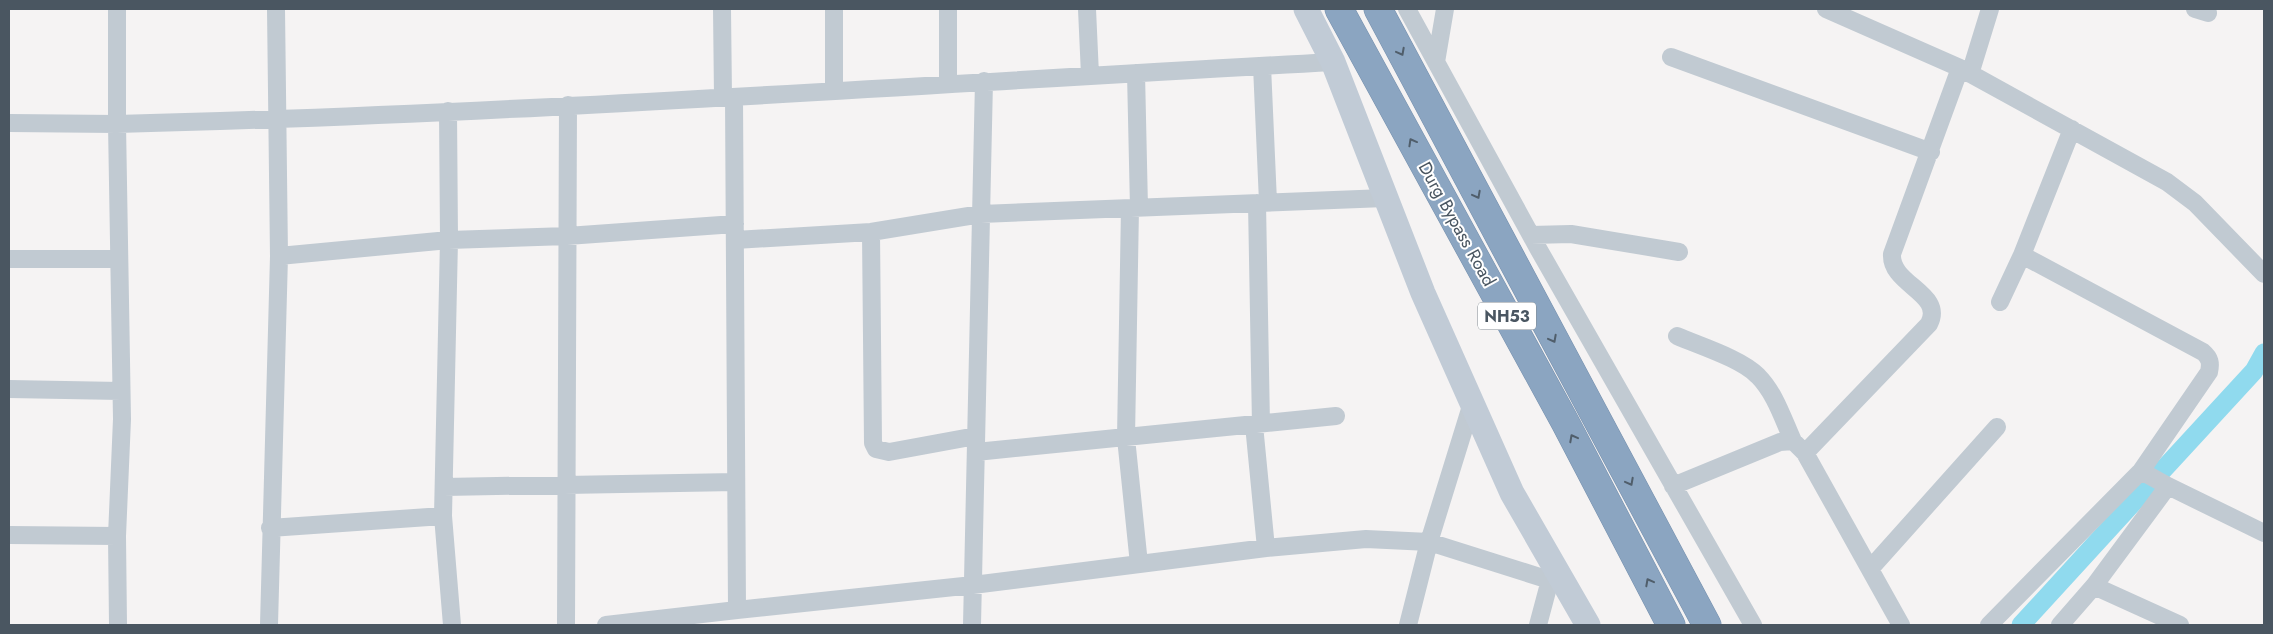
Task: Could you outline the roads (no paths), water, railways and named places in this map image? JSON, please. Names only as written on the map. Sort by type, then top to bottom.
[{"type":"highway","name":"Durg Bypass Road","points":[[1339,9],[1564,422],[1671,625]]},
{"type":"highway","name":"Durg Bypass Road","points":[[1378,9],[1708,625]]},
{"type":"street","points":[[117,9],[121,391],[117,536],[118,625]]},
{"type":"street","points":[[269,625],[270,528],[279,256],[276,9]]},
{"type":"street","points":[[722,9],[735,232],[737,610]]},
{"type":"street","points":[[834,9],[834,90]]},
{"type":"street","points":[[948,9],[948,83]]},
{"type":"street","points":[[1087,9],[1090,75]]},
{"type":"street","points":[[1306,9],[1333,62],[1422,294],[1512,493],[1557,583],[1588,625]]},
{"type":"street","points":[[1407,9],[1531,235],[1753,625]]},
{"type":"street","points":[[1436,62],[1445,9]]},
{"type":"street","points":[[1826,9],[1965,71],[2182,192],[2264,274]]},
{"type":"street","points":[[1799,447],[1929,324],[1933,316],[1931,304],[1903,279],[1891,263],[1892,254],[1931,152],[1990,9]]},
{"type":"street","points":[[1671,57],[1931,152]]},
{"type":"street","points":[[9,123],[117,124],[276,120],[728,97],[1333,62]]},
{"type":"street","points":[[1262,66],[1263,202],[1258,425],[1266,548]]},
{"type":"street","points":[[1136,73],[1134,208],[1126,438],[1139,564]]},
{"type":"street","points":[[972,625],[984,81]]},
{"type":"street","points":[[566,625],[565,484],[568,105]]},
{"type":"street","points":[[448,111],[449,240],[442,516],[452,625]]},
{"type":"street","points":[[2000,302],[2022,255],[2072,129]]},
{"type":"street","points":[[279,256],[449,240],[735,232],[871,232],[981,214],[1386,198]]},
{"type":"street","points":[[871,232],[873,443],[876,449],[889,452],[976,444],[1126,438],[1336,416]]},
{"type":"street","points":[[1531,235],[1570,234],[1678,252]]},
{"type":"street","points":[[1989,625],[2141,471],[2209,372],[2210,366],[2208,356],[2203,352],[2022,255]]},
{"type":"street","points":[[9,259],[119,259]]},
{"type":"street","points":[[1678,336],[1747,367],[1759,376],[1774,398],[1799,447],[1901,625]]},
{"type":"street","points":[[9,389],[121,391]]},
{"type":"street","points":[[1408,625],[1429,542],[1472,402]]},
{"type":"street","points":[[1870,569],[1997,427]]},
{"type":"street","points":[[1673,486],[1780,442],[1799,447]]},
{"type":"street","points":[[2141,471],[2264,533]]},
{"type":"street","points":[[444,487],[736,482]]},
{"type":"street","points":[[2060,625],[2094,586],[2168,486]]},
{"type":"street","points":[[270,528],[442,516]]},
{"type":"street","points":[[9,535],[117,536]]},
{"type":"street","points":[[606,625],[973,585],[1266,548],[1366,539],[1429,542],[1557,583]]},
{"type":"street","points":[[1538,625],[1557,583]]},
{"type":"street","points":[[2094,586],[2180,625]]},
{"type":"waterway","points":[[2161,472],[2254,371],[2264,353]]},
{"type":"waterway","points":[[2021,625],[2151,483]]}]
